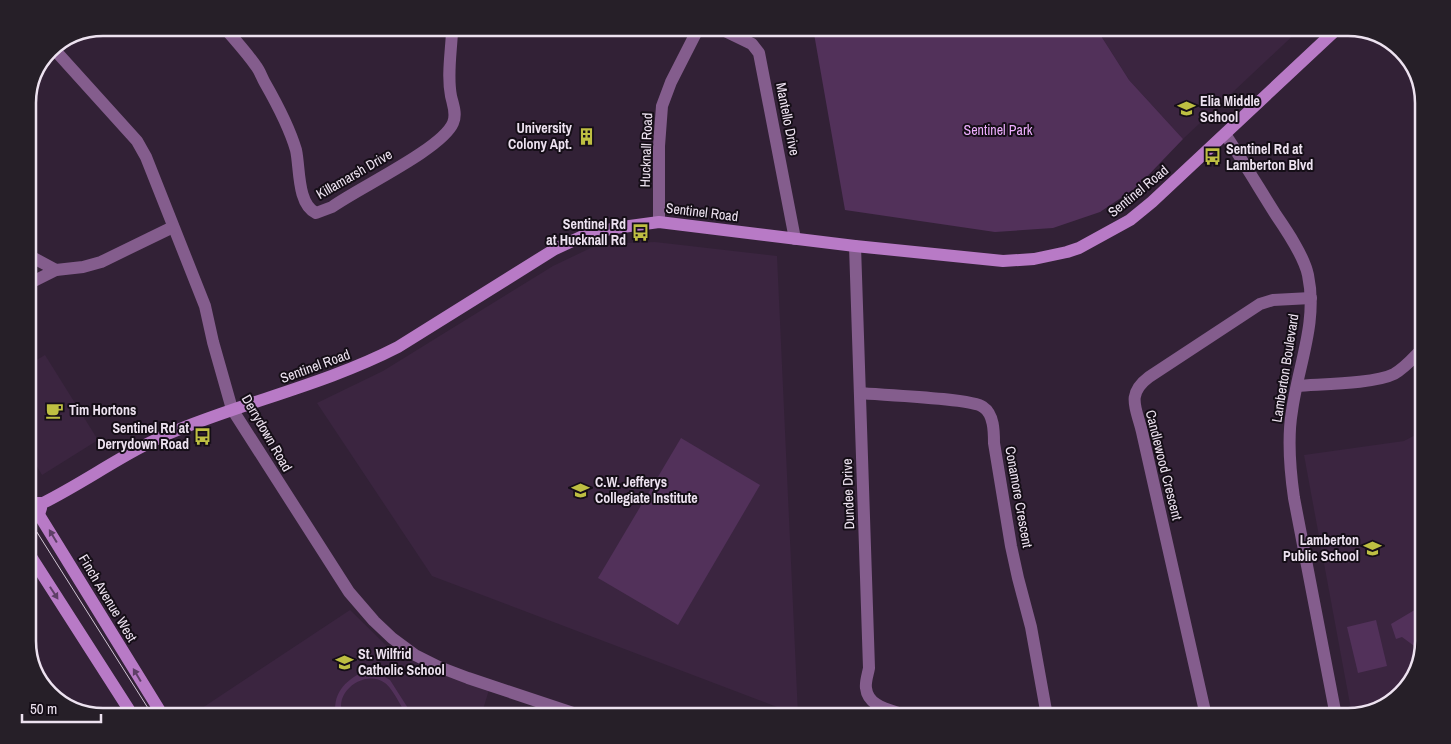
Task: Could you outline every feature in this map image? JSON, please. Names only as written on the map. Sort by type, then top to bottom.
[{"type":"street","name":"Killamarsh Drive","points":[[231,36],[257,67],[278,106],[288,128],[300,165],[300,183],[304,200],[307,206],[316,213],[332,207],[429,148],[444,135],[453,123],[454,109],[449,81],[446,36]]},
{"type":"street","name":"Hucknall Road","points":[[659,222],[662,106],[671,82],[695,36]]},
{"type":"street","name":"Mantello Drive","points":[[734,36],[752,44],[760,53],[795,239]]},
{"type":"street","name":"Sentinel Road","points":[[36,503],[158,438],[232,409],[348,370],[378,357],[555,250],[584,236],[615,228],[659,222],[855,246],[1003,260],[1034,259],[1067,252],[1095,240],[1130,220],[1152,202],[1330,36]]},
{"type":"street","name":"Derrydown Road","points":[[58,54],[138,141],[153,172],[205,306],[232,409],[349,592],[363,610],[392,638],[415,655],[439,667],[559,708]]},
{"type":"street","name":"Lamberton Boulevard","points":[[1225,134],[1293,241],[1308,274],[1311,298],[1309,329],[1292,411],[1291,474],[1334,708]]},
{"type":"street","points":[[36,280],[56,270],[83,267],[101,262],[173,227]]},
{"type":"street","name":"Dundee Drive","points":[[855,246],[869,668],[866,688],[875,705],[886,708]]},
{"type":"street","points":[[36,259],[56,270]]},
{"type":"street","name":"Candlewood Crescent","points":[[1204,708],[1135,408],[1136,391],[1141,383],[1149,377],[1260,304],[1273,300],[1311,298]]},
{"type":"street","points":[[1297,386],[1375,379],[1392,375],[1415,356]]},
{"type":"street","name":"Conamore Crescent","points":[[860,393],[966,401],[983,406],[988,413],[994,431],[994,443],[1012,546],[1031,627],[1046,708]]},
{"type":"street","name":"Finch Avenue West","points":[[36,507],[158,708]]},
{"type":"street","points":[[36,564],[128,708]]},
{"type":"shaded area","name":"Elia Middle School","points":[[1101,36],[1292,36],[1183,139],[1129,80]]},
{"type":"shaded area","name":"C.W. Jefferys Collegiate Institute","points":[[655,242],[777,256],[798,708],[780,708],[432,576],[317,403],[383,371],[553,266],[599,244]]},
{"type":"shaded area","points":[[45,355],[98,440],[42,475],[36,465],[36,360]]},
{"type":"shaded area","name":"Lamberton Public School","points":[[1415,435],[1414,649],[1408,670],[1395,688],[1373,703],[1351,708],[1304,455],[1404,441]]},
{"type":"shaded area","name":"St. Wilfrid Catholic School","points":[[350,610],[391,650],[439,674],[489,690],[483,708],[202,708]]},
{"type":"green space","name":"Sentinel Park","points":[[814,36],[1101,36],[1129,80],[1183,139],[1137,187],[1100,212],[1053,228],[995,232],[845,210]]},
{"type":"green space","points":[[681,438],[760,485],[678,625],[598,578]]},
{"type":"green space","points":[[1415,610],[1414,646],[1402,637],[1396,639],[1391,624]]},
{"type":"green space","points":[[1376,620],[1387,666],[1358,673],[1347,627]]},
{"type":"green space","points":[[363,672],[378,673],[390,680],[408,708],[402,708],[385,683],[377,679],[368,679],[352,685],[342,699],[341,708],[335,708],[341,690],[345,684]]},
{"type":"tram line","points":[[36,531],[148,708]]},
{"type":"place","name":"Elia Middle School","points":[[1186,109]]},
{"type":"place","name":"University Colony Apt.","points":[[586,136]]},
{"type":"place","name":"Sentinel Rd at Lamberton Blvd","points":[[1212,157]]},
{"type":"place","name":"Sentinel Rd at Hucknall Rd","points":[[640,232]]},
{"type":"place","name":"Tim Hortons","points":[[55,410]]},
{"type":"place","name":"Sentinel Rd at Derrydown Road","points":[[203,436]]},
{"type":"place","name":"C.W. Jefferys Collegiate Institute","points":[[581,490]]},
{"type":"place","name":"Lamberton Public School","points":[[1373,548]]},
{"type":"place","name":"St. Wilfrid Catholic School","points":[[344,662]]}]
